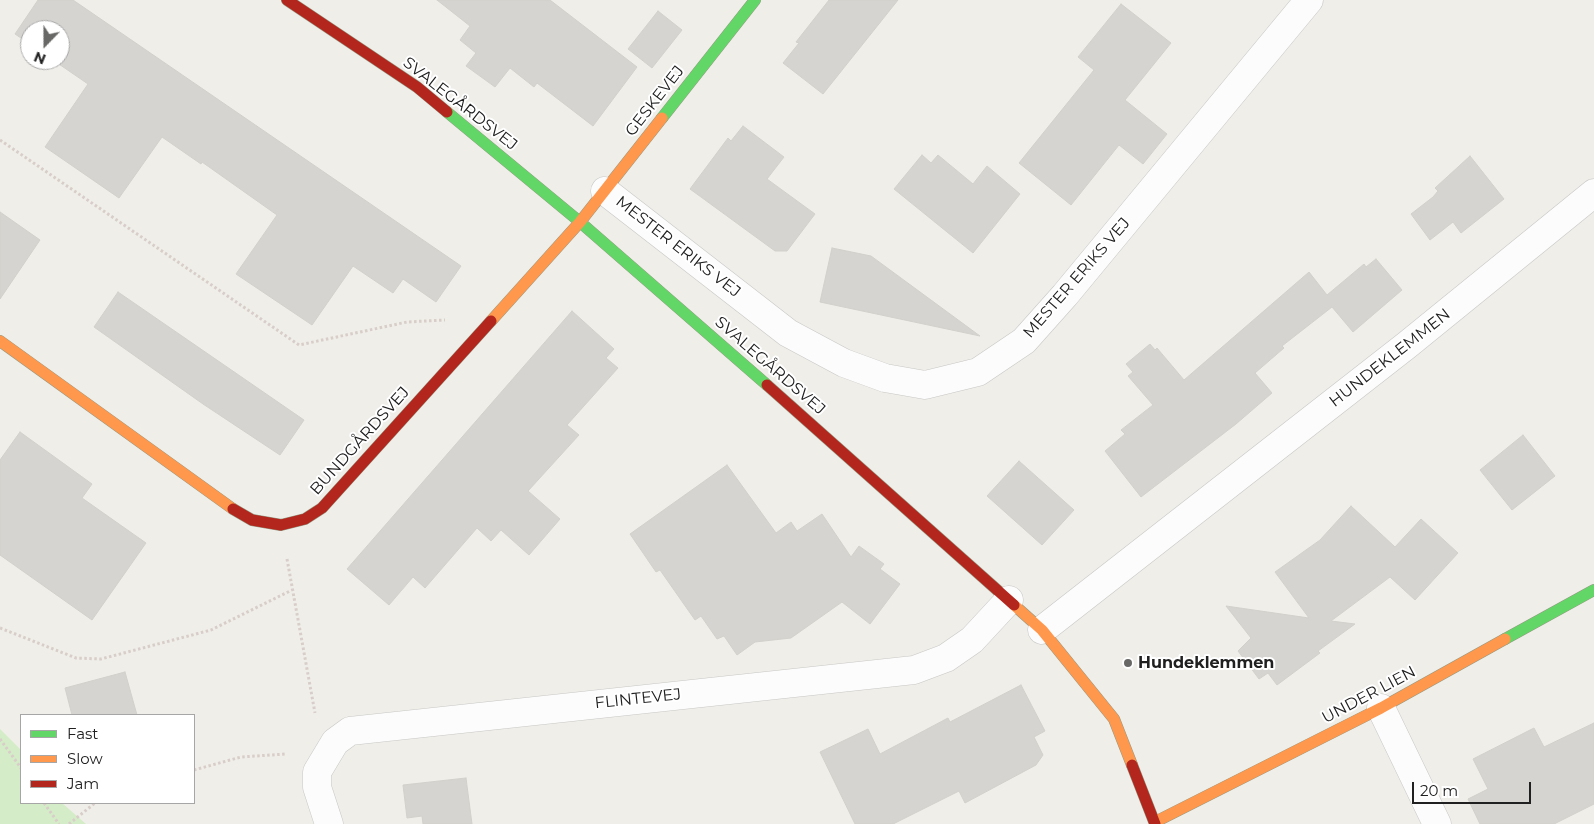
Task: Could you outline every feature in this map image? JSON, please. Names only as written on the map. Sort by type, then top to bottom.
[{"type":"street","name":"SVALEGÅRDSVEJ","points":[[287,0],[417,87],[580,222],[913,513],[1042,630],[1114,719],[1155,823]]},
{"type":"street","name":"GESKEVEJ","points":[[580,222],[755,0]]},
{"type":"street","name":"MESTER ERIKS VEJ","points":[[605,191],[788,332],[844,363],[885,378],[925,385],[978,372],[1024,341],[1065,296],[1309,0]]},
{"type":"street","name":"HUNDEKLEMMEN","points":[[1042,630],[1407,345],[1594,193]]},
{"type":"street","name":"BUNDGÅRDSVEJ","points":[[0,341],[223,503],[252,520],[281,526],[305,519],[322,508],[580,222]]},
{"type":"street","name":"UNDER LIEN","points":[[1155,823],[1381,708],[1594,590]]},
{"type":"street","name":"FLINTEVEJ","points":[[329,824],[317,787],[317,772],[335,742],[350,731],[914,670],[946,658],[972,640],[1009,600]]},
{"type":"street","points":[[1381,708],[1437,824]]},
{"type":"path","points":[[0,140],[299,345],[415,322],[449,320],[475,339]]},
{"type":"path","points":[[281,526],[316,717]]},
{"type":"path","points":[[0,628],[76,658],[101,659],[211,630],[292,590]]},
{"type":"path","points":[[0,739],[20,767]]},
{"type":"path","points":[[195,770],[241,757],[288,754],[325,756]]},
{"type":"path","points":[[45,804],[59,824]]},
{"type":"path","points":[[68,824],[94,804]]},
{"type":"green space","points":[[0,729],[20,749],[20,804],[63,804],[86,824],[0,824]]},
{"type":"building","points":[[38,0],[73,0],[461,266],[436,302],[403,279],[393,293],[353,266],[312,325],[236,274],[277,215],[202,162],[201,164],[162,137],[119,198],[45,147],[88,84],[68,70],[70,70],[70,20],[24,20]]},
{"type":"building","points":[[437,0],[550,0],[637,67],[593,126],[537,83],[534,87],[510,68],[495,87],[466,66],[476,53],[460,40],[470,26]]},
{"type":"building","points":[[829,0],[898,0],[823,94],[783,63],[799,43],[796,42]]},
{"type":"building","points":[[1121,4],[1171,43],[1125,100],[1167,134],[1143,164],[1119,145],[1071,205],[1019,163],[1094,70],[1078,57]]},
{"type":"building","points":[[658,11],[682,30],[652,68],[628,49]]},
{"type":"building","points":[[20,27],[20,37],[15,34]]},
{"type":"building","points":[[743,126],[784,157],[767,179],[815,214],[787,251],[775,251],[690,189],[728,138],[731,141]]},
{"type":"building","points":[[922,155],[931,163],[938,155],[973,184],[987,166],[1020,194],[973,253],[894,189]]},
{"type":"building","points":[[1470,156],[1504,199],[1461,233],[1453,222],[1430,240],[1411,214],[1433,197],[1438,191],[1435,188]]},
{"type":"building","points":[[0,212],[40,240],[0,299]]},
{"type":"building","points":[[832,248],[871,256],[980,336],[820,302]]},
{"type":"building","points":[[1376,259],[1402,290],[1353,332],[1332,307],[1282,346],[1284,348],[1255,373],[1272,393],[1236,424],[1141,497],[1105,451],[1125,434],[1121,430],[1153,405],[1128,376],[1133,372],[1126,364],[1150,344],[1155,350],[1157,348],[1184,380],[1309,272],[1327,295],[1364,264],[1366,267]]},
{"type":"building","points":[[118,292],[304,420],[280,455],[203,404],[94,327]]},
{"type":"building","points":[[572,311],[614,349],[606,358],[618,368],[567,425],[579,435],[528,491],[560,519],[529,555],[501,530],[491,541],[477,528],[425,588],[413,577],[389,605],[347,569]]},
{"type":"building","points":[[20,432],[92,484],[82,498],[146,543],[92,620],[0,555],[0,460]]},
{"type":"building","points":[[1523,435],[1555,476],[1512,510],[1480,470]]},
{"type":"building","points":[[1019,461],[1074,510],[1042,545],[987,496]]},
{"type":"building","points":[[727,465],[776,533],[791,522],[797,531],[822,514],[851,557],[859,546],[884,564],[880,569],[900,584],[870,624],[842,602],[791,638],[755,642],[737,655],[724,636],[717,639],[701,616],[695,620],[660,570],[656,572],[630,534]]},
{"type":"building","points":[[1351,506],[1395,547],[1421,519],[1458,553],[1415,600],[1390,577],[1331,621],[1355,624],[1318,651],[1320,653],[1277,685],[1268,673],[1259,679],[1238,651],[1251,638],[1226,606],[1309,618],[1275,572],[1320,540]]},
{"type":"building","points":[[125,672],[137,714],[72,714],[65,688]]},
{"type":"building","points":[[1021,685],[1045,731],[1034,737],[1043,755],[1036,765],[965,803],[959,791],[893,824],[855,824],[820,752],[868,729],[880,754],[948,718],[950,722]]},
{"type":"building","points":[[1594,723],[1594,804],[1554,824],[1480,824],[1468,799],[1488,789],[1473,759],[1534,728],[1544,747]]},
{"type":"building","points":[[466,778],[472,824],[423,824],[422,816],[407,818],[403,785]]},
{"type":"traffic: fast","points":[[662,118],[755,0]]},
{"type":"traffic: fast","points":[[447,112],[580,222],[767,385]]},
{"type":"traffic: fast","points":[[1505,639],[1594,590]]},
{"type":"traffic: slow","points":[[491,321],[580,222],[662,118]]},
{"type":"traffic: slow","points":[[0,341],[233,509]]},
{"type":"traffic: slow","points":[[1014,605],[1042,630],[1114,719],[1132,765]]},
{"type":"traffic: slow","points":[[1155,822],[1381,708],[1505,639]]},
{"type":"traffic: jam","points":[[287,0],[417,87],[447,112]]},
{"type":"traffic: jam","points":[[233,509],[252,520],[281,525],[305,519],[322,508],[491,321]]},
{"type":"traffic: jam","points":[[767,385],[1014,605]]},
{"type":"traffic: jam","points":[[1132,765],[1155,824]]},
{"type":"place","name":"Hundeklemmen","points":[[1128,663]]}]
